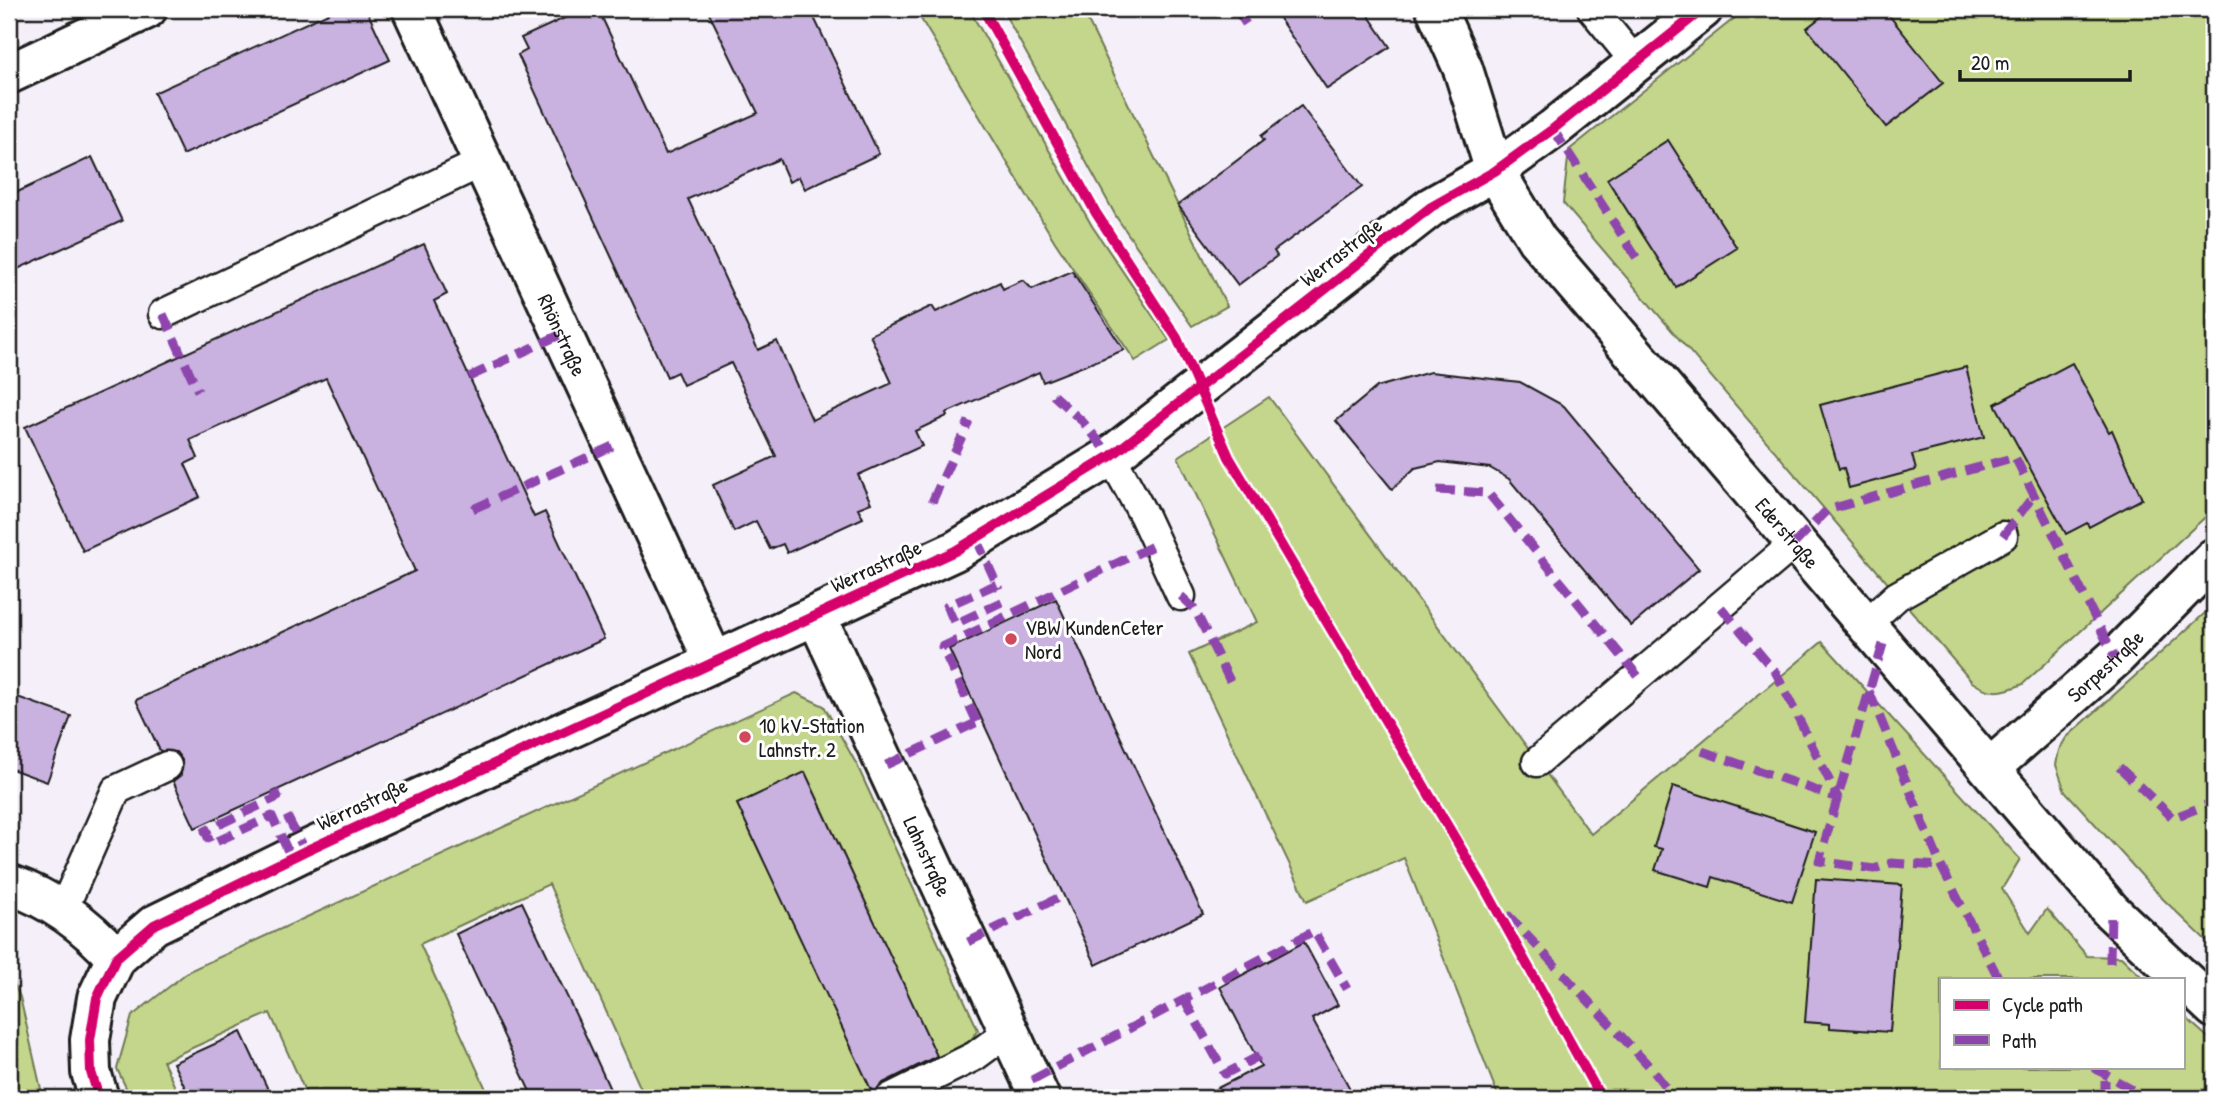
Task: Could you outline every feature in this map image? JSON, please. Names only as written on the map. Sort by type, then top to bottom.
[{"type":"street","points":[[9,74],[147,9]]},
{"type":"street","name":"Rhönstraße","points":[[412,9],[485,161],[714,662]]},
{"type":"street","name":"Ederstraße","points":[[1436,9],[1464,69],[1494,171],[1537,240],[2111,911],[2182,978]]},
{"type":"street","name":"Werrastraße","points":[[99,1098],[91,1072],[90,1040],[97,998],[116,958],[154,925],[209,896],[955,551],[1111,456],[1431,207],[1494,171],[1703,9]]},
{"type":"street","name":"Sorpestraße","points":[[1990,768],[2115,658],[2214,558]]},
{"type":"street","name":"Lahnstraße","points":[[816,615],[1040,1098]]},
{"type":"street","points":[[9,884],[30,892],[91,929],[116,958]]},
{"type":"street","name":"Ederstraße","points":[[2184,980],[2214,1008]]},
{"type":"lane","points":[[1592,9],[1636,63]]},
{"type":"lane","points":[[163,314],[485,161]]},
{"type":"lane","points":[[1111,456],[1144,516],[1181,596]]},
{"type":"lane","points":[[1866,624],[1897,596],[2003,536]]},
{"type":"lane","points":[[1537,762],[1794,543]]},
{"type":"lane","points":[[62,912],[116,790],[167,766]]},
{"type":"lane","points":[[890,1098],[975,1056],[1009,1031]]},
{"type":"green space","points":[[915,9],[969,9],[1092,226],[1169,340],[1135,361],[1055,242]]},
{"type":"green space","points":[[1002,9],[1082,9],[1227,306],[1192,326],[1117,218]]},
{"type":"green space","points":[[1746,9],[2214,9],[2214,509],[2023,684],[2016,687],[1991,691],[1972,682],[1563,203],[1569,150]]},
{"type":"green space","points":[[1269,397],[1591,834],[1822,642],[2020,859],[2002,889],[2030,933],[2047,909],[2087,956],[2121,957],[2143,978],[1940,978],[1940,1068],[2184,1068],[2184,1016],[2214,1043],[2214,1098],[1499,1098],[1404,858],[1307,901],[1189,654],[1257,622],[1178,457]]},
{"type":"green space","points":[[2214,605],[2214,948],[2163,899],[2065,791],[2056,765],[2059,750],[2066,738]]},
{"type":"green space","points":[[796,693],[824,706],[857,765],[978,1030],[967,1045],[851,1098],[645,1098],[549,884],[420,944],[490,1098],[308,1098],[270,1013],[163,1061],[180,1098],[131,1098],[117,1069],[132,1016],[189,971]]},
{"type":"green space","points":[[9,974],[20,997],[43,1098],[9,1098]]},
{"type":"building","points":[[337,9],[366,9],[390,60],[183,155],[154,93]]},
{"type":"building","points":[[584,9],[598,9],[666,154],[758,113],[707,9],[810,9],[879,154],[805,189],[799,177],[789,182],[779,159],[688,199],[758,350],[777,341],[812,420],[892,383],[870,335],[932,306],[936,312],[1000,282],[1003,289],[1023,280],[1032,289],[1072,271],[1124,350],[1043,382],[1039,372],[946,413],[947,416],[915,431],[922,446],[858,475],[871,503],[858,508],[863,518],[787,553],[783,544],[770,549],[756,521],[734,532],[713,485],[776,456],[731,363],[683,385],[677,372],[667,377],[518,55],[527,50],[521,38]]},
{"type":"building","points":[[1273,9],[1364,9],[1390,47],[1327,89]]},
{"type":"building","points":[[1831,9],[1884,9],[1943,83],[1886,127],[1807,28]]},
{"type":"building","points":[[1301,106],[1362,187],[1274,251],[1277,256],[1238,285],[1178,205],[1264,140],[1261,136]]},
{"type":"building","points":[[1668,140],[1737,248],[1676,287],[1607,179]]},
{"type":"building","points":[[92,157],[122,221],[9,273],[9,196]]},
{"type":"building","points":[[424,244],[447,294],[434,301],[534,517],[545,512],[604,639],[195,828],[173,781],[181,775],[182,760],[176,752],[160,751],[136,700],[415,571],[326,378],[190,440],[198,458],[185,464],[200,497],[83,551],[25,427]]},
{"type":"building","points":[[2072,363],[2109,432],[2112,430],[2142,499],[2089,527],[2087,523],[2066,534],[1995,404]]},
{"type":"building","points":[[1966,367],[1984,437],[1912,455],[1916,470],[1849,488],[1844,468],[1839,469],[1820,405]]},
{"type":"building","points":[[1430,372],[1520,382],[1564,406],[1699,569],[1631,626],[1509,479],[1490,468],[1440,462],[1415,468],[1392,489],[1336,421],[1377,387]]},
{"type":"building","points":[[1056,599],[1203,914],[1096,965],[949,649]]},
{"type":"building","points":[[9,694],[71,716],[47,782],[9,768]]},
{"type":"building","points":[[805,772],[937,1056],[883,1083],[874,1096],[737,804]]},
{"type":"building","points":[[1673,786],[1815,832],[1792,902],[1713,877],[1710,887],[1655,870],[1662,849],[1654,847]]},
{"type":"building","points":[[1816,879],[1902,885],[1890,1032],[1830,1028],[1830,1024],[1805,1022]]},
{"type":"building","points":[[522,902],[614,1098],[533,1098],[456,934]]},
{"type":"building","points":[[1304,942],[1338,1005],[1312,1019],[1355,1098],[1198,1098],[1261,1066],[1220,987]]},
{"type":"building","points":[[241,1032],[272,1098],[190,1098],[173,1063]]},
{"type":"marked path","points":[[1236,9],[1250,30]]},
{"type":"marked path","points":[[1553,129],[1640,263]]},
{"type":"marked path","points":[[163,314],[198,391]]},
{"type":"marked path","points":[[469,377],[564,333]]},
{"type":"marked path","points":[[1053,395],[1083,422],[1111,456]]},
{"type":"marked path","points":[[932,502],[969,421]]},
{"type":"marked path","points":[[473,509],[615,445]]},
{"type":"marked path","points":[[1795,543],[1827,510],[2015,457],[2115,658]]},
{"type":"marked path","points":[[1437,490],[1488,493],[1638,676]]},
{"type":"marked path","points":[[2003,536],[2034,495]]},
{"type":"marked path","points":[[976,538],[999,589]]},
{"type":"marked path","points":[[977,722],[942,647],[1157,544]]},
{"type":"marked path","points":[[997,584],[947,606],[955,624],[1004,601]]},
{"type":"marked path","points":[[1181,596],[1194,608],[1232,685]]},
{"type":"marked path","points":[[1702,751],[1838,798],[1776,673],[1720,606]]},
{"type":"marked path","points":[[1883,644],[1819,861],[1874,869],[1891,863],[1941,866]]},
{"type":"marked path","points":[[1869,691],[1941,866],[1998,978]]},
{"type":"marked path","points":[[886,765],[982,720]]},
{"type":"marked path","points":[[2119,767],[2173,818],[2214,802]]},
{"type":"marked path","points":[[275,791],[278,797],[205,831],[211,844],[272,816],[291,858]]},
{"type":"marked path","points":[[287,816],[305,851]]},
{"type":"marked path","points":[[968,942],[1064,895]]},
{"type":"marked path","points":[[2110,963],[2111,911]]},
{"type":"marked path","points":[[1507,914],[1651,1068],[1674,1098]]},
{"type":"marked path","points":[[1032,1080],[1314,931],[1347,989]]},
{"type":"marked path","points":[[1184,999],[1225,1074],[1259,1056]]},
{"type":"marked path","points":[[2095,1068],[2146,1098]]},
{"type":"marked path","points":[[2105,1070],[2105,1098]]},
{"type":"cycle path","points":[[983,9],[1096,213],[1177,338],[1229,457],[1488,894],[1601,1098]]},
{"type":"cycle path","points":[[99,1098],[91,1072],[90,1040],[97,998],[116,958],[154,925],[305,851],[955,551],[1111,456],[1431,207],[1495,171],[1553,129],[1703,9]]},
{"type":"place","name":"VBW KundenCeter Nord","points":[[1011,639]]},
{"type":"place","name":"10 kV-Station Lahnstr. 2","points":[[745,737]]}]
